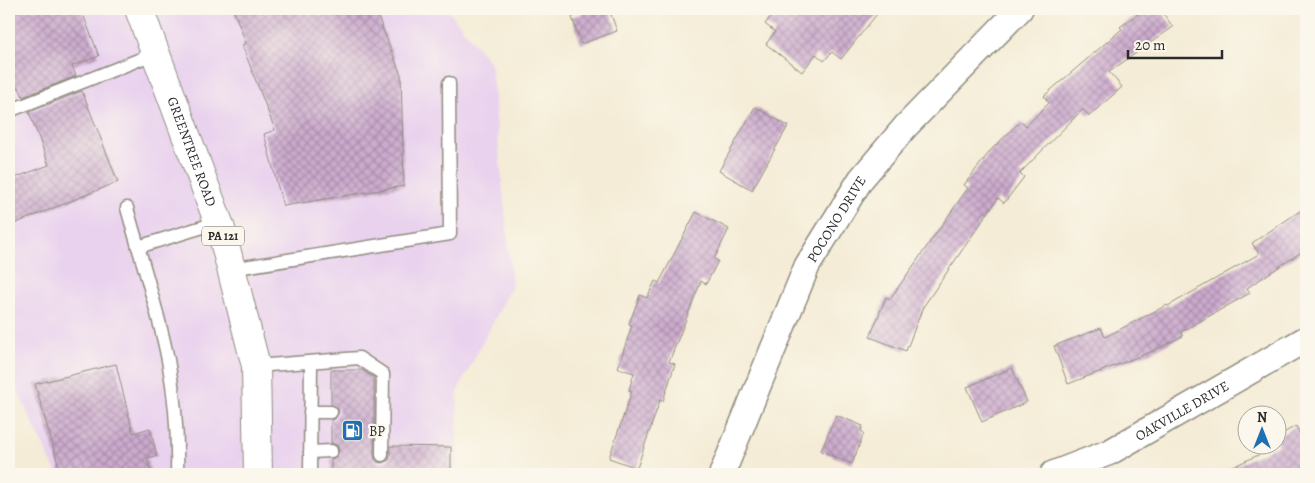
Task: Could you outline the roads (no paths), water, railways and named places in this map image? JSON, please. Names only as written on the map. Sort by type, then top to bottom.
[{"type":"main road","name":"GREENTREE ROAD","points":[[139,9],[219,222],[232,269],[256,366],[258,474]]},
{"type":"street","name":"POCONO DRIVE","points":[[722,474],[807,266],[861,179],[906,126],[1020,9]]},
{"type":"street","name":"OAKVILLE DRIVE","points":[[1053,474],[1110,452],[1306,339]]},
{"type":"lane","points":[[9,111],[156,53]]},
{"type":"lane","points":[[232,269],[450,234],[449,83]]},
{"type":"lane","points":[[127,208],[154,302],[168,361],[176,418],[177,474]]},
{"type":"lane","points":[[138,247],[219,222]]},
{"type":"lane","points":[[256,366],[359,358],[383,374],[378,411],[379,452]]},
{"type":"lane","points":[[310,474],[311,362]]},
{"type":"lane","points":[[310,412],[331,412]]},
{"type":"lane","points":[[310,452],[331,451]]},
{"type":"place","name":"BP","points":[[353,431]]}]
